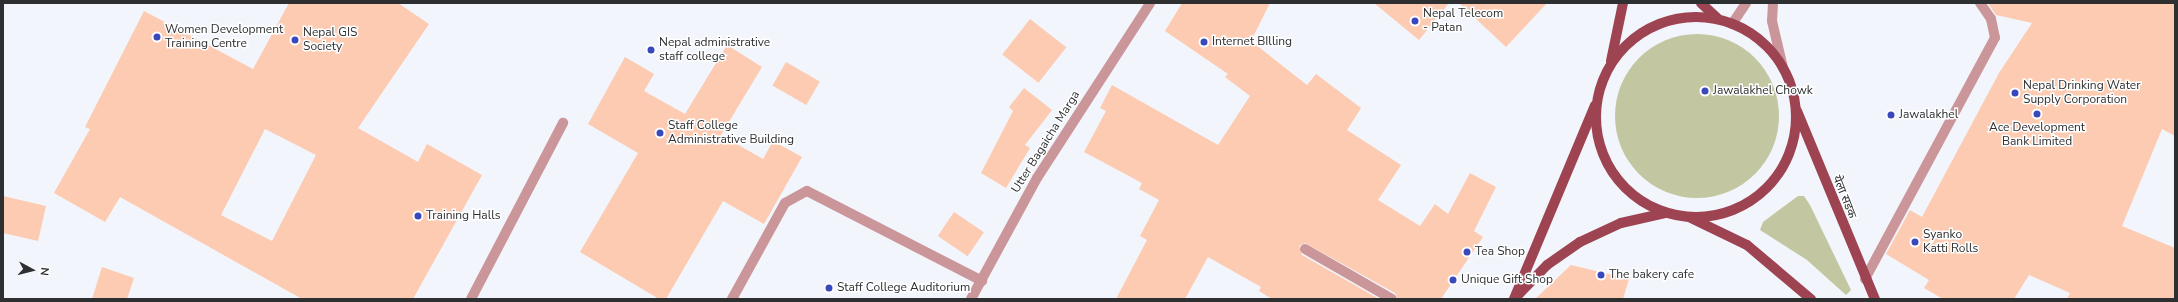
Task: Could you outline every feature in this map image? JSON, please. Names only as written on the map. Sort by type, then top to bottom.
[{"type":"main road","points":[[1515,299],[1610,65],[1623,3]]},
{"type":"main road","points":[[1701,3],[1717,18]]},
{"type":"main road","points":[[1610,65],[1629,41],[1656,25],[1686,17],[1717,18]]},
{"type":"main road","name":"येला सडक","points":[[1717,18],[1732,24],[1770,49],[1783,68],[1795,103],[1865,279],[1875,299]]},
{"type":"main road","points":[[1596,101],[1597,137],[1610,170],[1634,197],[1666,213],[1690,218],[1747,245],[1811,299]]},
{"type":"main road","points":[[1690,218],[1726,212],[1746,204],[1769,185],[1788,154],[1795,133],[1795,103]]},
{"type":"main road","points":[[1515,299],[1547,265],[1580,242],[1621,223],[1666,213]]},
{"type":"street","name":"Utter Bagaicha Marga","points":[[971,299],[1037,178],[1150,3]]},
{"type":"street","points":[[1732,24],[1746,3]]},
{"type":"street","points":[[1773,3],[1772,21],[1783,68]]},
{"type":"street","points":[[1865,279],[1995,38],[1991,19],[1980,3]]},
{"type":"street","points":[[471,299],[562,123]]},
{"type":"street","points":[[732,299],[785,203],[807,191],[982,281]]},
{"type":"street","points":[[1305,249],[1392,299]]},
{"type":"green space","points":[[1689,34],[1705,34],[1728,40],[1743,48],[1755,58],[1765,70],[1776,92],[1779,116],[1776,140],[1765,162],[1755,174],[1743,184],[1721,195],[1705,198],[1689,198],[1673,195],[1651,184],[1639,174],[1629,162],[1618,140],[1615,124],[1615,108],[1618,92],[1629,70],[1639,58],[1651,48],[1673,37]]},
{"type":"green space","points":[[1798,196],[1804,196],[1810,205],[1851,290],[1846,295],[1807,260],[1760,230],[1763,222]]},
{"type":"building","points":[[289,3],[398,3],[429,24],[358,128],[418,162],[427,144],[482,175],[413,299],[302,299],[120,197],[105,222],[54,193],[90,129],[85,127],[144,11],[253,69]],"holes":[[[265,129],[316,155],[272,241],[221,215]]]},
{"type":"building","points":[[1182,3],[1270,3],[1251,41],[1307,85],[1316,74],[1361,108],[1347,130],[1401,165],[1378,200],[1420,226],[1435,204],[1448,214],[1470,173],[1496,187],[1474,231],[1483,237],[1441,299],[1398,299],[1395,293],[1305,243],[1299,246],[1302,255],[1379,299],[1272,299],[1259,291],[1261,287],[1208,257],[1185,299],[1116,299],[1147,240],[1140,236],[1159,200],[1139,189],[1142,183],[1084,152],[1106,111],[1100,108],[1112,85],[1218,145],[1250,96],[1225,77],[1228,74],[1165,31]]},
{"type":"building","name":"Nepal Telecom - Patan","points":[[1374,3],[1449,3],[1419,40]]},
{"type":"building","points":[[1459,3],[1547,3],[1506,47]]},
{"type":"building","points":[[1988,3],[2175,3],[2175,136],[2162,129],[2122,226],[2175,248],[2175,299],[2067,299],[2070,293],[2029,275],[2014,299],[1943,299],[1924,288],[1929,280],[1886,254],[1910,210],[1922,217],[1999,73],[2032,23],[1996,15]]},
{"type":"building","points":[[1030,19],[1066,47],[1039,83],[1002,54]]},
{"type":"building","points":[[727,45],[762,67],[721,135],[763,159],[773,141],[802,157],[764,224],[723,201],[666,299],[659,299],[580,252],[638,153],[588,124],[625,57],[654,74],[644,91],[685,114]]},
{"type":"building","points":[[786,62],[820,82],[806,105],[772,85]]},
{"type":"building","points":[[1024,88],[1052,110],[1025,145],[1030,148],[1006,188],[981,173],[1013,111],[1009,107]]},
{"type":"building","points":[[3,196],[46,206],[38,241],[3,233]]},
{"type":"building","points":[[954,212],[984,232],[968,256],[938,236]]},
{"type":"building","points":[[1571,265],[1629,279],[1623,299],[1535,299]]},
{"type":"building","points":[[102,267],[134,278],[127,299],[92,299]]},
{"type":"place","name":"Nepal Telecom - Patan","points":[[1415,21]]},
{"type":"place","name":"Women Development Training Centre","points":[[157,37]]},
{"type":"place","name":"Nepal GIS Society","points":[[295,40]]},
{"type":"place","name":"Internet BIlling","points":[[1204,42]]},
{"type":"place","name":"Nepal administrative staff college","points":[[651,50]]},
{"type":"place","name":"Jawalakhel Chowk","points":[[1705,91]]},
{"type":"place","name":"Nepal Drinking Water Supply Corporation","points":[[2015,93]]},
{"type":"place","name":"Ace Development Bank Limited","points":[[2037,114]]},
{"type":"place","name":"Jawalakhel","points":[[1891,115]]},
{"type":"place","name":"Staff College Administrative Building","points":[[660,133]]},
{"type":"place","name":"Training Halls","points":[[418,216]]},
{"type":"place","name":"Syanko Katti Rolls","points":[[1915,242]]},
{"type":"place","name":"Tea Shop","points":[[1467,252]]},
{"type":"place","name":"The bakery cafe","points":[[1601,275]]},
{"type":"place","name":"Unique Gift Shop","points":[[1453,280]]},
{"type":"place","name":"Staff College Auditorium","points":[[829,288]]}]
